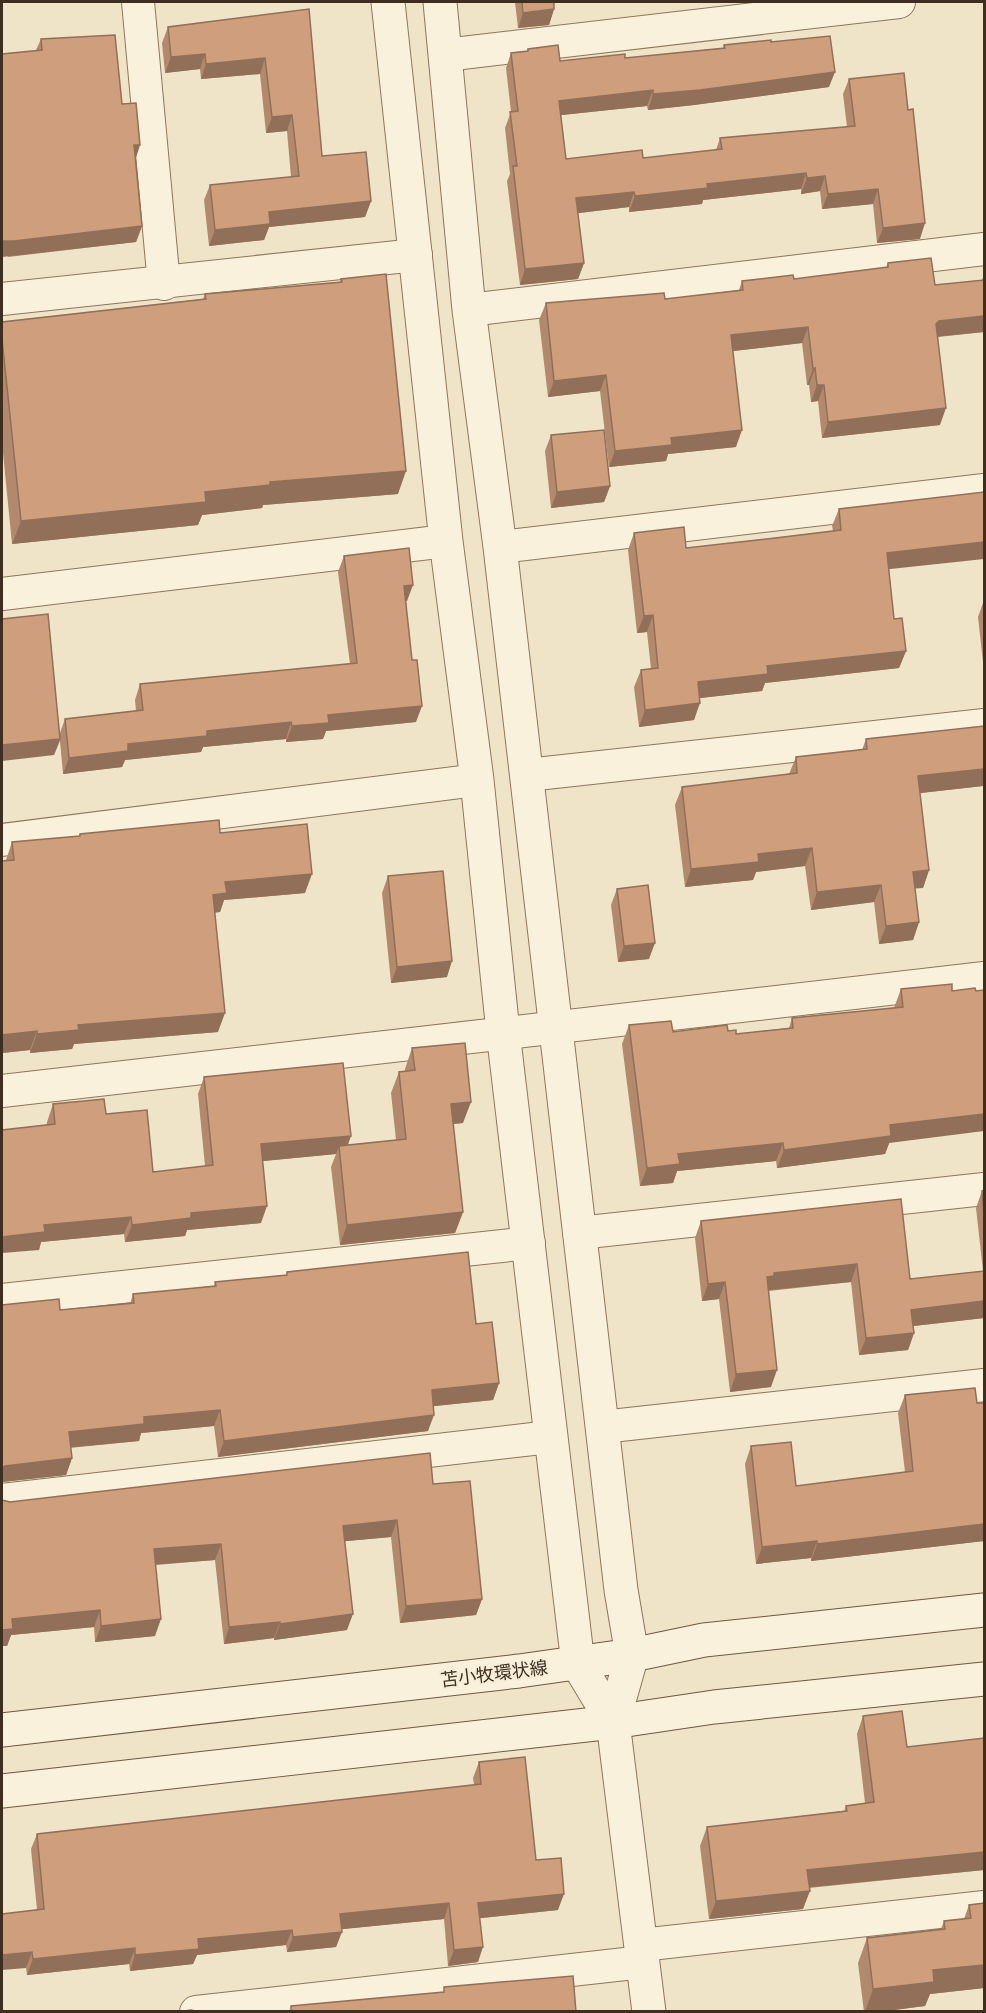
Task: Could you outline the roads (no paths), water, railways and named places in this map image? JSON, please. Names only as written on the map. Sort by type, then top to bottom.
[{"type":"street","points":[[138,2],[164,284]]},
{"type":"street","points":[[388,2],[446,541],[477,780],[503,1032],[578,1664],[613,1722]]},
{"type":"street","points":[[440,2],[469,310],[500,548],[621,1590],[632,1655],[613,1722],[649,2012]]},
{"type":"street","points":[[445,55],[899,2]]},
{"type":"street","points":[[469,310],[984,249]]},
{"type":"street","points":[[2,299],[164,284],[416,255]]},
{"type":"street","points":[[500,548],[984,490]]},
{"type":"street","points":[[2,594],[446,541]]},
{"type":"street","points":[[526,775],[984,725]]},
{"type":"street","points":[[2,840],[477,780]]},
{"type":"street","points":[[2,1091],[984,978]]},
{"type":"street","points":[[579,1233],[984,1189]]},
{"type":"street","points":[[2,1300],[529,1243]]},
{"type":"street","points":[[602,1427],[984,1385]]},
{"type":"street","points":[[2,1500],[550,1437]]},
{"type":"street","name":"苫小牧環状線","points":[[2,1730],[578,1664],[704,1640],[984,1610]]},
{"type":"street","points":[[2,1791],[613,1722],[714,1707],[984,1678]]},
{"type":"street","points":[[196,2012],[984,1907]]}]
